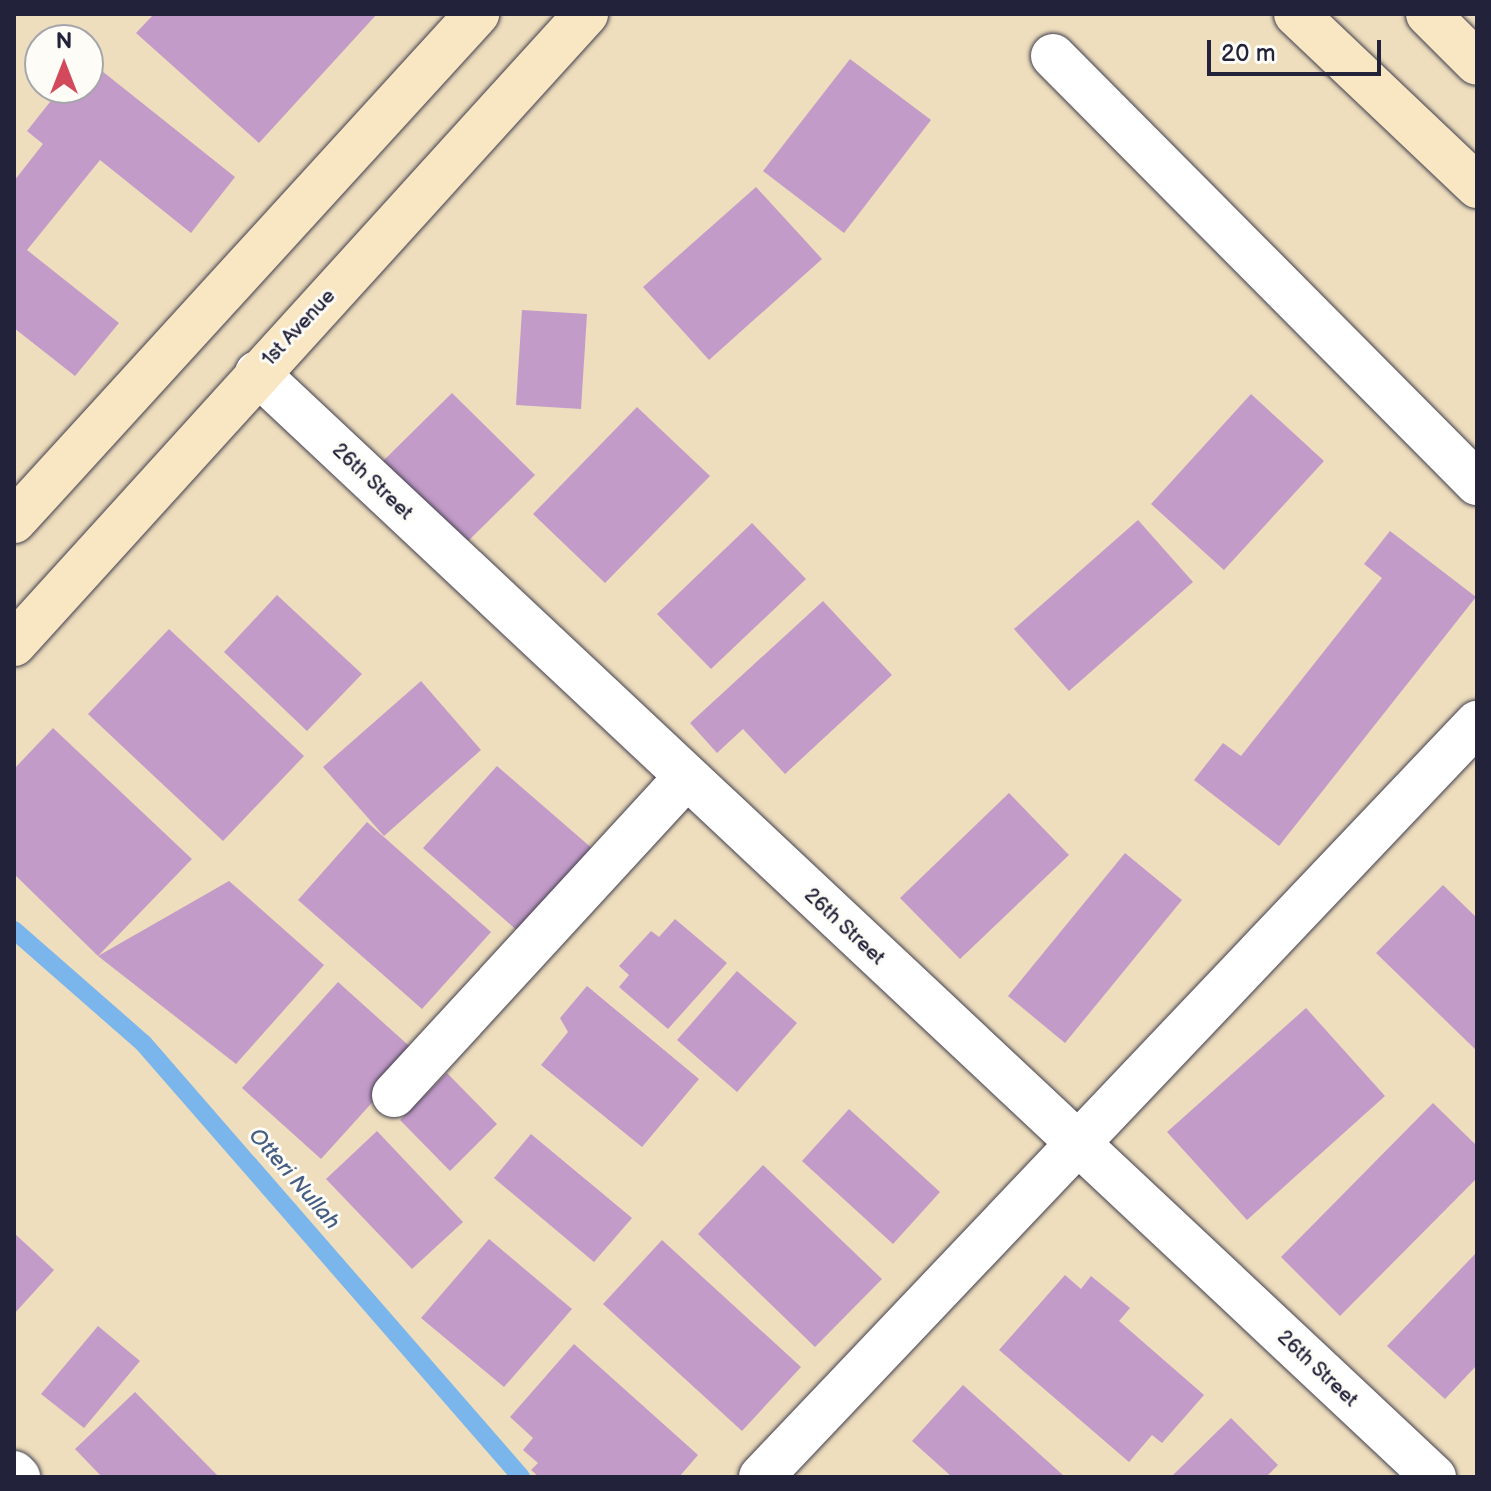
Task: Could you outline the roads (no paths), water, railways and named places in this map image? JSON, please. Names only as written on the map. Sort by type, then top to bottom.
[{"type":"street","points":[[14,521],[477,14]]},
{"type":"street","name":"1st Avenue","points":[[14,644],[586,14]]},
{"type":"street","points":[[1296,14],[1477,186]]},
{"type":"street","points":[[1428,14],[1477,63]]},
{"type":"street","points":[[1053,56],[1477,483]]},
{"type":"street","name":"26th Street","points":[[257,373],[1075,1145],[1434,1477]]},
{"type":"street","points":[[761,1477],[1477,723]]},
{"type":"street","points":[[394,1095],[686,778]]},
{"type":"waterway","name":"Otteri Nullah","points":[[14,930],[144,1044],[521,1477]]}]
